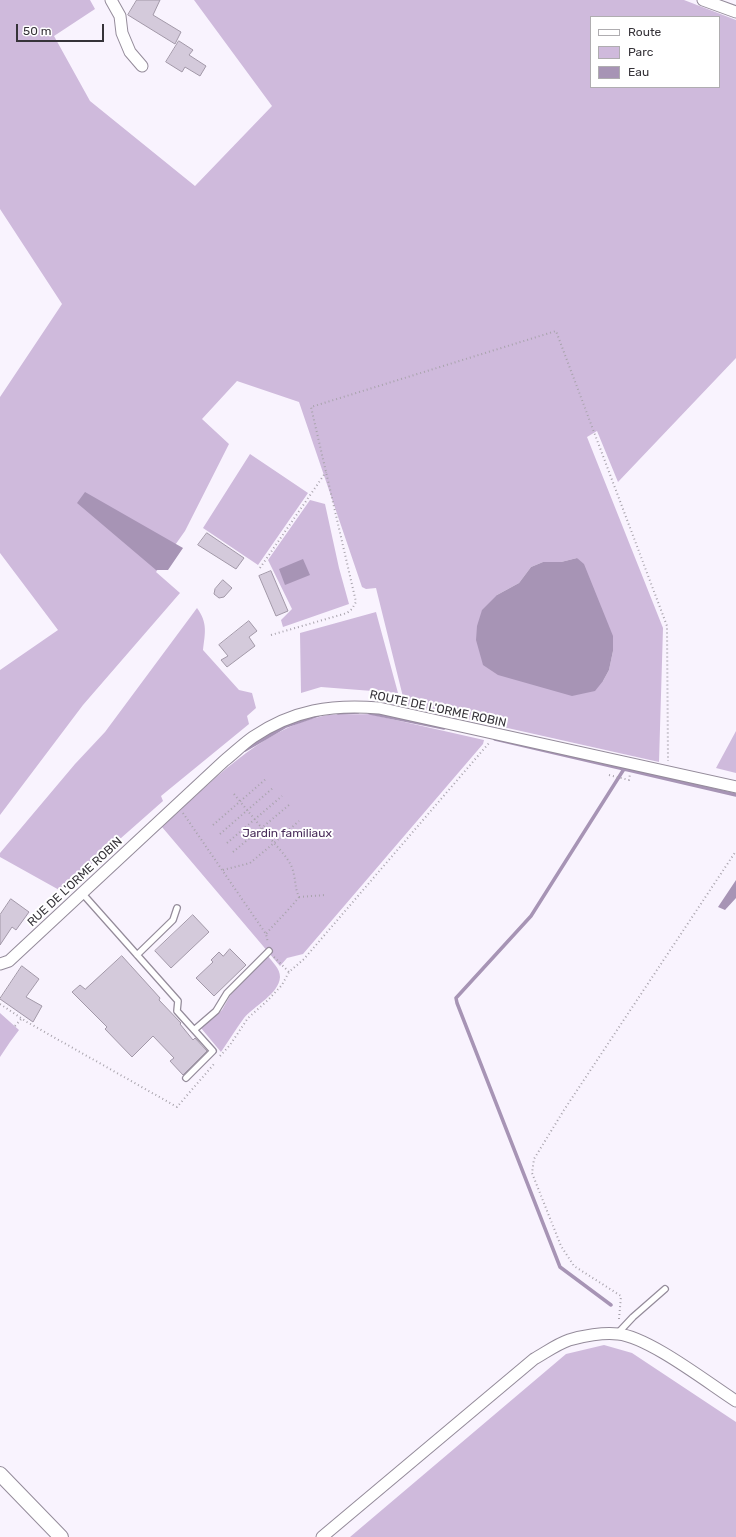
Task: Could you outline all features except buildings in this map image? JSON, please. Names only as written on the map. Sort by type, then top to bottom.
[{"type":"street","points":[[111,0],[120,16],[122,33],[130,52],[142,66]]},
{"type":"street","points":[[703,0],[736,12]]},
{"type":"street","name":"ROUTE DE L'ORME ROBIN","points":[[166,814],[224,760],[253,737],[285,719],[320,708],[355,706],[379,708],[736,787]]},
{"type":"street","name":"RUE DE L'ORME ROBIN","points":[[0,964],[9,961],[166,814]]},
{"type":"street","points":[[322,1537],[534,1358],[569,1340],[603,1334],[618,1334],[631,1337],[663,1353],[736,1401]]},
{"type":"street","points":[[0,1474],[62,1537]]},
{"type":"lane","points":[[82,893],[178,1001],[177,1011],[213,1051],[186,1078]]},
{"type":"lane","points":[[137,954],[173,920],[177,908]]},
{"type":"lane","points":[[194,1030],[216,1011],[228,993],[269,951]]},
{"type":"lane","points":[[618,1334],[633,1317],[665,1289]]},
{"type":"path","points":[[271,635],[347,612],[352,609],[356,602],[310,407],[556,331],[667,626],[668,759],[666,772]]},
{"type":"path","points":[[260,568],[326,472]]},
{"type":"path","points":[[0,1004],[177,1107],[230,1044],[248,1018],[282,985],[289,972],[304,959],[490,741]]},
{"type":"path","points":[[609,775],[629,780],[630,775]]},
{"type":"path","points":[[213,825],[267,778]]},
{"type":"path","points":[[220,834],[274,787]]},
{"type":"path","points":[[234,794],[287,858],[294,874],[295,888],[299,897]]},
{"type":"path","points":[[227,843],[282,796]]},
{"type":"path","points":[[176,805],[266,934],[269,951],[289,972]]},
{"type":"path","points":[[233,852],[289,805]]},
{"type":"path","points":[[222,870],[250,862],[299,820]]},
{"type":"path","points":[[618,1334],[621,1296],[574,1266],[561,1246],[532,1173],[534,1160],[564,1110],[736,851]]},
{"type":"path","points":[[266,934],[278,920],[288,912],[299,897],[325,895]]},
{"type":"path","points":[[15,1026],[22,1018]]},
{"type":"green space","points":[[0,0],[90,0],[95,9],[54,36],[90,101],[195,186],[272,106],[194,0],[684,0],[736,20],[736,358],[618,482],[597,431],[587,437],[663,628],[659,762],[405,705],[376,588],[366,589],[362,587],[299,402],[237,381],[202,419],[229,444],[185,531],[156,572],[180,593],[83,705],[0,815],[0,670],[58,630],[0,553],[0,397],[62,304],[0,209]],"holes":[[[577,558],[613,651],[609,670],[603,681],[497,595],[519,583],[531,567],[543,562],[561,562]]]},
{"type":"green space","points":[[250,454],[308,493],[258,565],[203,528]]},
{"type":"green space","points":[[310,500],[325,504],[339,568],[349,604],[283,627],[281,620],[292,609],[268,560]]},
{"type":"green space","points":[[197,608],[203,618],[205,628],[203,650],[239,690],[252,693],[256,708],[247,716],[249,724],[161,796],[163,801],[61,891],[0,857],[0,853],[75,764],[105,732]]},
{"type":"green space","points":[[376,612],[398,693],[321,687],[301,693],[300,633]]},
{"type":"green space","name":"Jardin familiaux","points":[[369,714],[484,740],[483,744],[303,954],[287,958],[280,966],[162,827],[236,761],[277,733],[300,723],[323,716]]},
{"type":"green space","points":[[736,731],[736,773],[716,768]]},
{"type":"green space","points":[[268,956],[279,971],[279,983],[271,994],[248,1013],[221,1052],[201,1028],[222,1010],[231,994]]},
{"type":"green space","points":[[0,1013],[19,1030],[0,1057]]},
{"type":"green space","points":[[604,1345],[632,1353],[736,1422],[736,1537],[350,1537],[566,1354]]},
{"type":"water","points":[[85,492],[183,548],[168,570],[156,570],[77,503]]},
{"type":"water","points":[[577,558],[584,564],[613,636],[613,651],[609,670],[595,691],[572,696],[498,675],[483,665],[476,640],[477,626],[482,610],[497,595],[519,583],[531,567],[543,562],[561,562]]},
{"type":"water","points":[[303,559],[310,575],[285,585],[279,569]]},
{"type":"water","points":[[736,880],[736,898],[725,910],[718,907]]},
{"type":"waterway","points":[[338,713],[358,712]]},
{"type":"waterway","points":[[370,713],[444,728]]},
{"type":"waterway","points":[[245,750],[286,726],[318,715]]},
{"type":"waterway","points":[[495,739],[736,795]]},
{"type":"waterway","points":[[611,1305],[560,1267],[456,998],[531,916],[624,769]]}]
